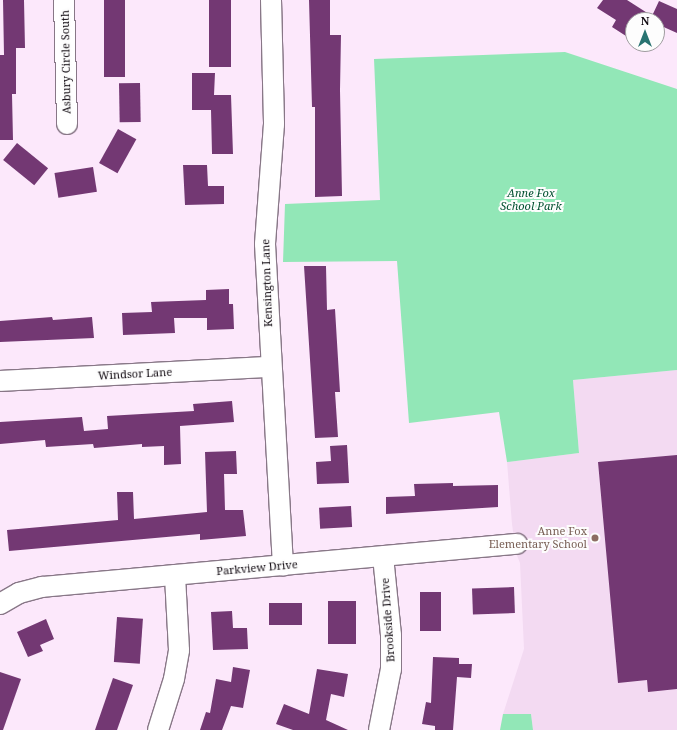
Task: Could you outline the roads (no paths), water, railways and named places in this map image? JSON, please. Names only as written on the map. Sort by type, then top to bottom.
[{"type":"street","name":"Asbury Circle South","points":[[64,0],[67,124]]},
{"type":"street","name":"Kensington Lane","points":[[271,0],[274,124],[265,244],[283,565]]},
{"type":"street","name":"Windsor Lane","points":[[0,381],[271,367]]},
{"type":"street","name":"Parkview Drive","points":[[0,604],[20,593],[42,587],[517,544]]},
{"type":"street","name":"Brookside Drive","points":[[378,730],[391,669],[391,635],[383,556]]},
{"type":"street","points":[[158,730],[174,679],[179,650],[175,575]]},
{"type":"place","name":"Anne Fox Elementary School","points":[[595,538]]},
{"type":"park label","name":"Anne Fox School Park","points":[[531,200]]}]
